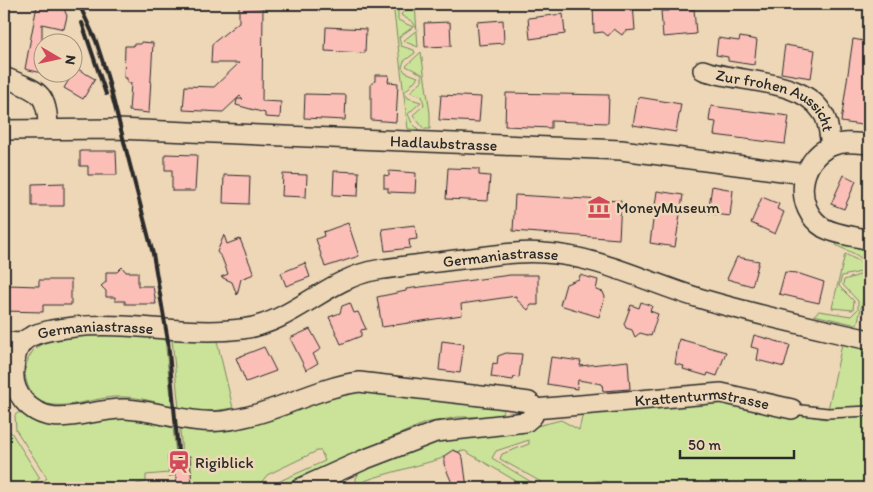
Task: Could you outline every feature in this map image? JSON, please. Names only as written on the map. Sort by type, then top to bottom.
[{"type":"street","name":"Zur frohen Aussicht","points":[[703,70],[719,76],[792,89],[823,113],[832,146]]},
{"type":"street","points":[[4,77],[33,90],[44,98],[48,113],[48,129]]},
{"type":"street","name":"Hadlaubstrasse","points":[[4,130],[117,129],[621,150],[805,174]]},
{"type":"street","points":[[869,144],[842,142],[822,151],[811,163],[805,174],[803,190],[805,204],[819,224],[832,231],[869,240]]},
{"type":"street","name":"Germaniastrasse","points":[[534,409],[529,402],[359,382],[335,387],[256,415],[226,421],[190,421],[129,409],[109,409],[64,418],[52,417],[30,408],[18,392],[14,371],[17,352],[13,343],[52,330],[97,325],[139,325],[208,331],[257,327],[284,316],[330,288],[359,274],[427,263],[526,253],[568,256],[700,298],[869,340]]},
{"type":"street","name":"Krattenturmstrasse","points":[[534,409],[721,393],[792,409]]},
{"type":"street","points":[[301,488],[414,439],[454,429],[495,427],[526,422],[533,416],[534,409]]},
{"type":"lane","name":"Krattenturmstrasse","points":[[792,409],[828,413],[869,411]]},
{"type":"green space","points":[[393,4],[409,4],[398,10],[398,20],[413,27],[399,37],[401,46],[414,50],[415,53],[404,61],[402,67],[405,72],[418,77],[405,92],[408,98],[421,102],[408,114],[412,123],[419,130],[408,129]]},
{"type":"green space","points":[[415,4],[417,30],[413,22],[401,14]]},
{"type":"green space","points":[[417,30],[418,47],[403,41]]},
{"type":"green space","points":[[421,52],[430,113],[430,129],[424,129],[413,115],[424,105],[422,96],[410,92],[422,81],[422,74],[406,66]]},
{"type":"green space","points":[[837,242],[869,251],[869,275],[857,325],[814,315],[819,311],[851,316],[858,309],[858,301],[843,285],[844,280],[863,274],[867,265],[857,255],[836,245]]},
{"type":"green space","points":[[845,254],[859,261],[863,266],[861,272],[842,276],[839,286],[854,301],[853,310],[832,308]]},
{"type":"green space","points":[[122,335],[165,338],[172,407],[130,397],[105,398],[66,405],[53,405],[42,402],[33,395],[25,375],[26,366],[33,351],[40,345],[75,336]]},
{"type":"green space","points":[[172,339],[217,341],[233,408],[212,411],[179,409]]},
{"type":"green space","points":[[842,344],[869,350],[869,488],[616,488],[605,481],[597,481],[572,488],[541,488],[528,488],[465,451],[452,452],[440,459],[344,488],[356,483],[356,478],[361,470],[439,440],[474,435],[505,434],[561,420],[579,430],[583,413],[727,402],[826,419]],"holes":[[[529,440],[529,444],[502,454],[500,459],[541,482],[541,488],[492,458],[496,451]]]},
{"type":"green space","points":[[359,390],[504,408],[502,414],[494,417],[458,417],[425,423],[276,488],[271,488],[282,480],[325,461],[321,451],[317,451],[267,475],[257,488],[227,488],[223,482],[211,484],[210,488],[192,488],[190,456],[182,456],[180,429],[214,432],[234,430]]},
{"type":"green space","points":[[21,411],[44,424],[55,426],[100,419],[128,418],[173,428],[176,454],[168,455],[169,473],[146,475],[146,482],[131,488],[35,488],[47,478],[16,430],[15,415]]},
{"type":"green space","points":[[11,432],[40,478],[28,488],[4,488],[4,434]]},
{"type":"building","points":[[62,4],[67,16],[64,29],[42,24],[42,32],[32,32],[32,71],[25,69],[37,5]]},
{"type":"building","points":[[593,4],[633,4],[635,30],[625,31],[622,35],[614,29],[608,36],[603,32],[594,33]]},
{"type":"building","points":[[675,4],[687,9],[694,9],[696,34],[663,37],[661,11],[669,11]]},
{"type":"building","points":[[239,6],[263,8],[262,101],[281,102],[280,118],[265,117],[265,113],[236,105],[237,99],[243,99],[240,96],[223,112],[183,110],[185,86],[214,87],[239,63],[211,63],[212,44],[239,22]]},
{"type":"building","points":[[563,14],[565,34],[530,39],[528,18]]},
{"type":"building","points":[[503,20],[504,43],[479,45],[477,22]]},
{"type":"building","points":[[450,22],[451,46],[425,47],[424,23]]},
{"type":"building","points":[[326,27],[366,29],[365,53],[325,51]]},
{"type":"building","points":[[740,37],[757,40],[754,65],[728,61],[728,57],[716,55],[718,38],[739,41]]},
{"type":"building","points":[[853,39],[869,42],[869,126],[841,122]]},
{"type":"building","points":[[141,42],[153,43],[149,113],[129,111],[131,83],[127,83],[127,78],[124,78],[125,46],[141,44]]},
{"type":"building","points":[[785,45],[815,50],[811,78],[781,73]]},
{"type":"building","points":[[82,71],[95,79],[83,99],[64,88],[68,82],[82,82]]},
{"type":"building","points":[[375,75],[389,75],[388,82],[398,83],[396,122],[371,120],[371,84],[375,81]]},
{"type":"building","points":[[506,93],[609,95],[608,123],[551,121],[551,128],[505,126]]},
{"type":"building","points":[[305,94],[346,95],[345,120],[304,118]]},
{"type":"building","points":[[441,95],[481,97],[479,122],[439,120]]},
{"type":"building","points":[[638,97],[681,104],[676,132],[633,125]]},
{"type":"building","points":[[711,106],[789,116],[785,144],[714,135],[716,122],[709,121]]},
{"type":"building","points":[[80,151],[116,151],[117,175],[88,175],[88,166],[80,166]]},
{"type":"building","points":[[165,154],[197,155],[195,191],[172,191],[172,170],[165,170]]},
{"type":"building","points":[[448,168],[479,169],[479,175],[490,176],[488,201],[446,199]]},
{"type":"building","points":[[334,171],[359,172],[358,196],[333,195]]},
{"type":"building","points":[[389,171],[416,173],[415,193],[388,192],[388,188],[384,188],[384,175],[389,176]]},
{"type":"building","points":[[283,174],[307,175],[306,197],[282,196]]},
{"type":"building","points":[[224,175],[250,176],[249,204],[223,203]]},
{"type":"building","points":[[844,175],[856,181],[844,209],[831,204]]},
{"type":"building","points":[[64,183],[64,206],[32,206],[32,184]]},
{"type":"building","points":[[712,186],[733,190],[730,216],[708,213]]},
{"type":"building","points":[[657,191],[683,195],[675,247],[650,243]]},
{"type":"building","points":[[515,195],[621,201],[619,239],[513,231]]},
{"type":"building","points":[[762,197],[779,204],[777,209],[784,212],[775,234],[751,223]]},
{"type":"building","points":[[348,223],[359,256],[325,267],[316,239],[324,236],[323,232]]},
{"type":"building","points":[[415,225],[417,239],[409,240],[410,248],[385,251],[382,229]]},
{"type":"building","points":[[224,235],[227,244],[240,239],[254,274],[241,279],[237,295],[232,282],[221,277],[228,274],[222,258],[217,252]]},
{"type":"building","points":[[737,257],[759,261],[752,286],[727,279]]},
{"type":"building","points":[[305,263],[310,277],[286,286],[281,273]]},
{"type":"building","points":[[122,267],[126,272],[138,272],[138,286],[153,286],[156,304],[125,304],[125,301],[115,301],[115,297],[106,297],[106,291],[101,286],[106,282],[106,272],[117,272]]},
{"type":"building","points":[[785,272],[797,273],[824,282],[819,303],[779,294]]},
{"type":"building","points":[[510,275],[538,275],[538,305],[531,305],[528,310],[516,299],[516,296],[461,304],[462,315],[382,327],[377,297],[406,291],[406,289]]},
{"type":"building","points":[[580,275],[598,280],[596,290],[603,292],[605,297],[599,317],[560,305],[566,284],[579,279]]},
{"type":"building","points":[[39,280],[71,280],[71,305],[43,305],[43,312],[4,311],[4,292],[7,292],[7,285],[39,286]]},
{"type":"building","points":[[641,302],[652,306],[650,311],[658,314],[651,336],[640,333],[635,337],[632,330],[626,328],[624,324],[631,305],[639,308]]},
{"type":"building","points":[[350,303],[354,313],[358,312],[366,329],[361,330],[361,336],[341,344],[329,317],[340,313],[342,306]]},
{"type":"building","points":[[310,329],[321,349],[313,354],[318,363],[306,370],[290,338]]},
{"type":"building","points":[[754,335],[790,345],[784,367],[757,360],[759,349],[751,347]]},
{"type":"building","points":[[679,339],[726,352],[717,376],[708,373],[707,376],[683,369],[684,366],[675,364]]},
{"type":"building","points":[[442,341],[464,344],[460,373],[439,370]]},
{"type":"building","points":[[264,347],[276,371],[246,382],[236,358]]},
{"type":"building","points":[[506,353],[522,354],[519,378],[514,377],[513,380],[491,377],[493,363],[497,364],[498,356]]},
{"type":"building","points":[[551,357],[581,361],[580,366],[628,361],[630,389],[603,391],[602,384],[578,380],[577,389],[547,384]]},
{"type":"building","points":[[453,450],[460,453],[463,458],[467,488],[454,488],[444,464],[444,456]]},
{"type":"building","points":[[190,456],[192,488],[177,488],[176,475],[169,476],[168,457]]},
{"type":"railway","points":[[79,4],[96,41],[106,72],[153,254],[168,341],[179,462]]},
{"type":"railway","points":[[82,23],[106,94]]},
{"type":"place","name":"MoneyMuseum","points":[[599,207]]},
{"type":"place","name":"Rigiblick","points":[[179,462]]}]
